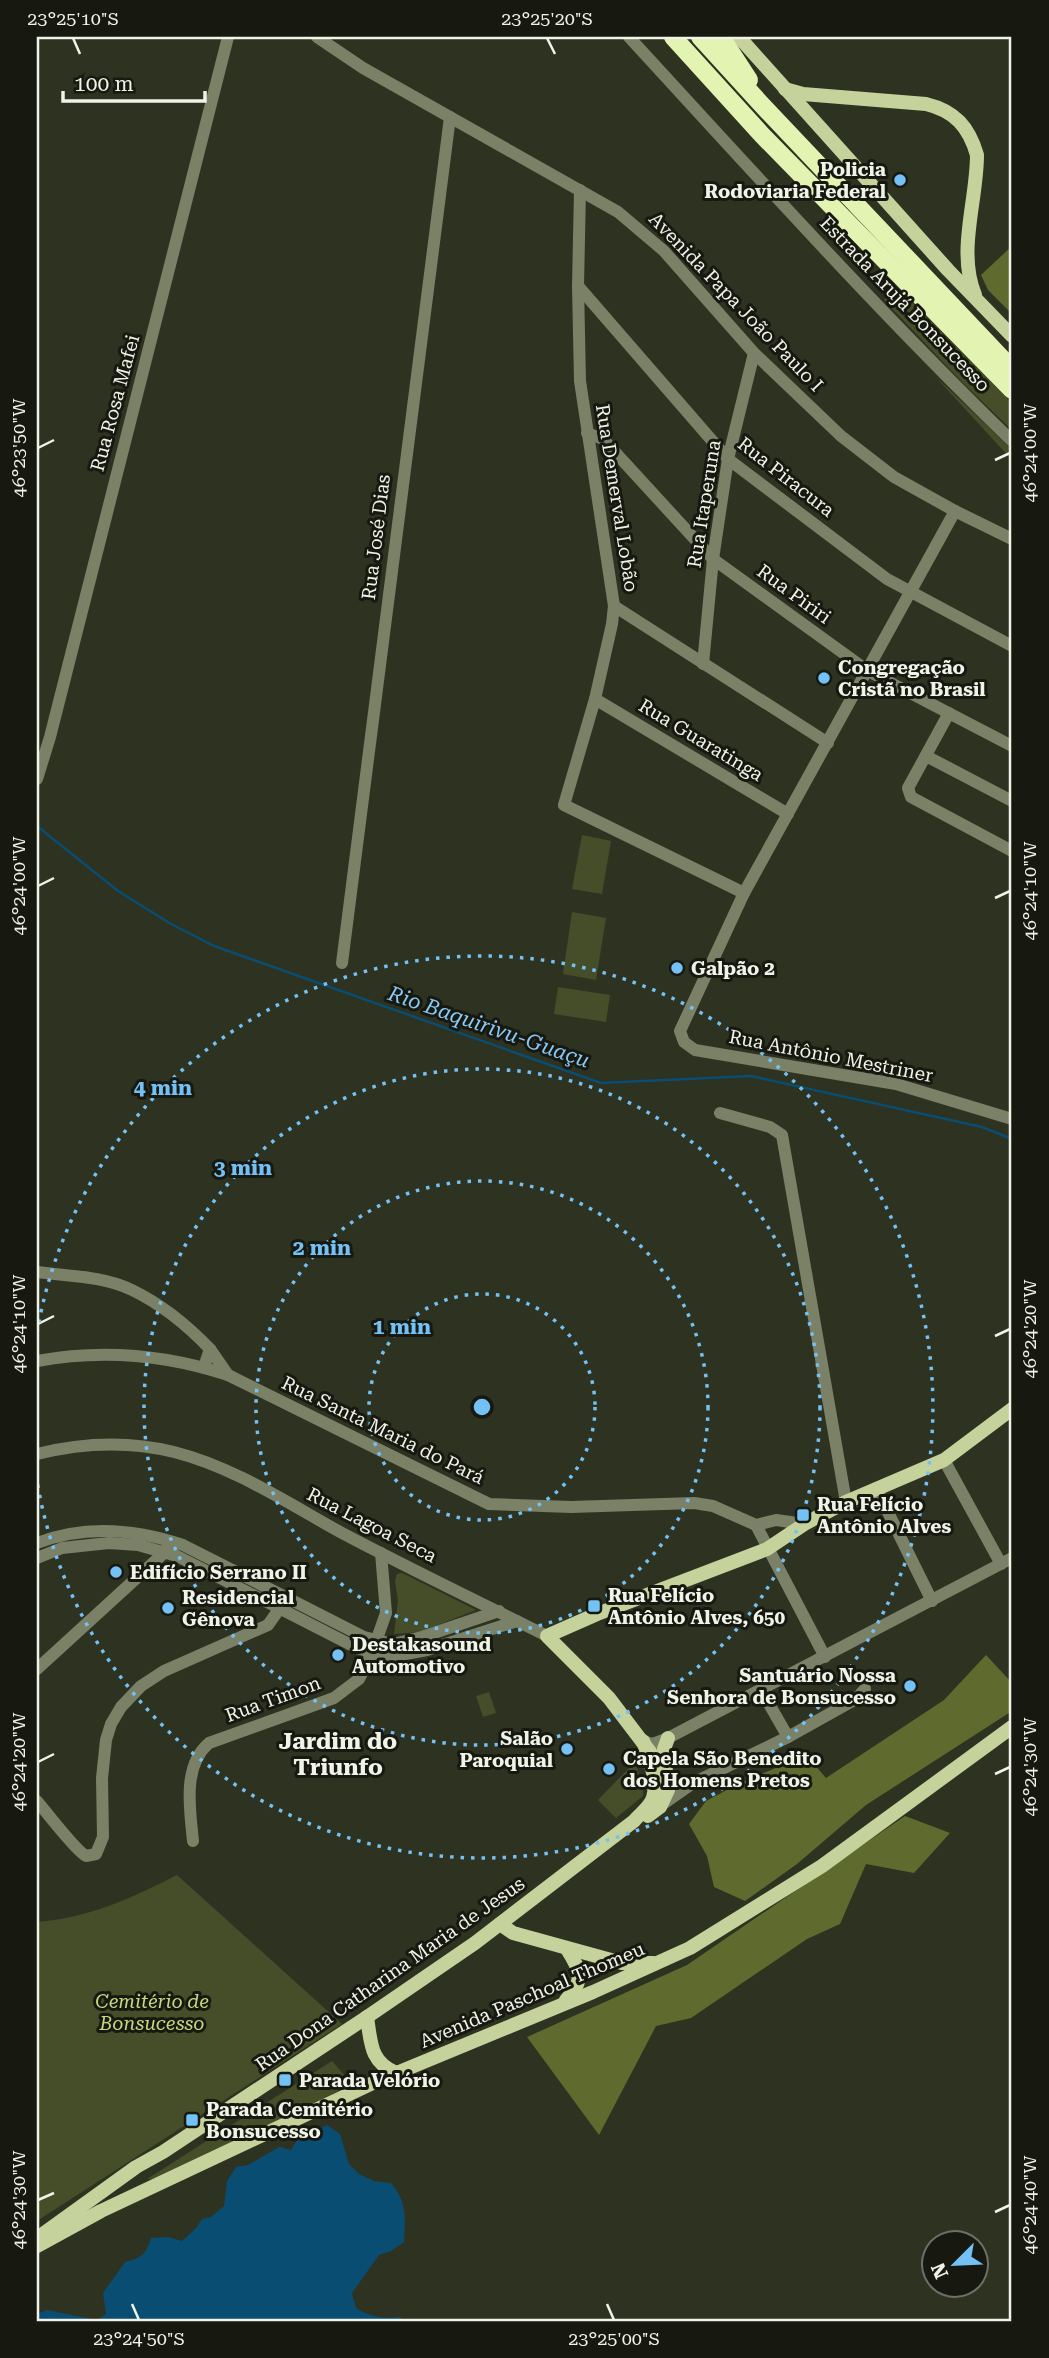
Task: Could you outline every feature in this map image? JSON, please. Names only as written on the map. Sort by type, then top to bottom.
[{"type":"highway","points":[[673,37],[762,135],[1012,390]]},
{"type":"highway","points":[[700,37],[1012,369]]},
{"type":"highway","points":[[721,37],[749,78],[752,94]]},
{"type":"main road","points":[[739,37],[979,303],[1012,336]]},
{"type":"main road","points":[[784,89],[803,94],[926,104],[940,107],[959,120],[977,155],[968,251],[972,286],[979,303]]},
{"type":"main road","points":[[547,1636],[767,1549],[804,1524],[846,1502],[944,1460],[1012,1409]]},
{"type":"main road","name":"Rua Lagoa Seca","points":[[547,1636],[609,1698],[643,1741]]},
{"type":"main road","name":"Avenida Paschoal Thomeu","points":[[37,2246],[396,2073],[691,1948],[822,1866],[1012,1727]]},
{"type":"main road","points":[[660,1807],[668,1790],[664,1749],[668,1738]]},
{"type":"main road","points":[[643,1741],[666,1773]]},
{"type":"main road","name":"Rua Dona Catharina Maria de Jesus","points":[[163,2152],[367,2017],[500,1924],[634,1821],[651,1803],[654,1791],[650,1761],[643,1741]]},
{"type":"main road","name":"Rua Dona Catharina Maria de Jesus","points":[[634,1821],[643,1820],[660,1807]]},
{"type":"main road","points":[[500,1924],[513,1933],[622,1963],[658,1963]]},
{"type":"main road","points":[[562,2004],[575,1991],[580,1980],[578,1967],[568,1949]]},
{"type":"main road","points":[[367,2017],[374,2055],[383,2067],[396,2073]]},
{"type":"main road","points":[[74,2226],[163,2152]]},
{"type":"main road","points":[[37,2239],[136,2167],[163,2152]]},
{"type":"street","name":"Rua Rosa Mafei","points":[[37,779],[50,737],[228,37]]},
{"type":"street","name":"Avenida Papa João Paulo I","points":[[317,37],[363,68],[618,212],[664,251],[754,353],[841,436],[894,477],[1012,539]]},
{"type":"street","name":"Estrada Arujá Bonsucesso","points":[[629,37],[877,306],[1012,441]]},
{"type":"street","name":"Rua José Dias","points":[[342,963],[450,117]]},
{"type":"street","name":"Rua Demerval Lobão","points":[[580,190],[580,381],[614,606],[594,699],[564,804],[744,893]]},
{"type":"street","name":"Rua Piracura","points":[[578,286],[729,458],[887,579],[1012,646]]},
{"type":"street","name":"Rua Itaperuna","points":[[703,664],[713,559],[729,458],[754,353]]},
{"type":"street","name":"Rua Piriri","points":[[587,433],[603,439],[713,559],[868,671],[1012,746]]},
{"type":"street","points":[[744,893],[956,511]]},
{"type":"street","points":[[614,606],[828,743]]},
{"type":"street","name":"Rua Guaratinga","points":[[594,699],[788,814]]},
{"type":"street","points":[[949,713],[908,788],[908,793],[1012,851]]},
{"type":"street","points":[[926,756],[1012,801]]},
{"type":"street","name":"Rua Antônio Mestriner","points":[[744,893],[680,1031],[684,1042],[695,1050],[895,1084],[1012,1119]]},
{"type":"street","points":[[720,1113],[770,1127],[782,1135],[846,1502]]},
{"type":"street","points":[[37,1272],[107,1282],[131,1289],[191,1329],[210,1349],[228,1375]]},
{"type":"street","points":[[204,1367],[210,1349]]},
{"type":"street","name":"Rua Santa Maria do Pará","points":[[37,1361],[86,1355],[131,1356],[204,1367],[228,1375],[489,1504],[571,1507],[694,1503],[713,1506],[756,1525],[776,1520],[804,1524]]},
{"type":"street","name":"Rua Lagoa Seca","points":[[37,1454],[121,1444],[176,1452],[235,1475],[381,1553],[547,1636]]},
{"type":"street","points":[[643,1741],[652,1744],[668,1738],[1007,1561],[944,1460]]},
{"type":"street","points":[[876,1488],[932,1601]]},
{"type":"street","points":[[756,1525],[825,1657]]},
{"type":"street","points":[[37,1543],[71,1533],[141,1534],[167,1546],[177,1556],[357,1648],[406,1641],[499,1611]]},
{"type":"street","points":[[37,1558],[62,1548],[109,1543],[186,1546],[364,1637],[389,1657],[408,1655],[517,1621]]},
{"type":"street","points":[[37,1669],[167,1546]]},
{"type":"street","name":"Rua Timon","points":[[193,1842],[190,1792],[193,1770],[201,1749],[209,1743],[334,1698],[359,1679],[384,1621],[387,1602],[381,1553]]},
{"type":"street","points":[[37,1801],[79,1852],[86,1856],[96,1853],[102,1843],[103,1756],[111,1724],[121,1707],[141,1686],[164,1671],[268,1625],[280,1608]]},
{"type":"street","name":"Rua Dona Catharina Maria de Jesus","points":[[660,1807],[693,1783],[788,1737],[856,1699],[865,1689]]},
{"type":"street","points":[[761,1690],[788,1737]]},
{"type":"street","points":[[666,1773],[682,1783],[693,1783]]},
{"type":"green space","points":[[1012,246],[1012,314],[988,290],[981,275]]},
{"type":"green space","points":[[897,287],[1012,403],[1012,430],[884,300]]},
{"type":"green space","points":[[932,373],[1012,450],[1012,460]]},
{"type":"green space","points":[[582,835],[611,841],[602,894],[572,889]]},
{"type":"green space","points":[[572,912],[606,918],[596,980],[563,974]]},
{"type":"green space","points":[[558,987],[610,995],[606,1022],[554,1014]]},
{"type":"green space","points":[[402,1573],[476,1610],[420,1632],[394,1634],[398,1601],[395,1581],[397,1574]]},
{"type":"green space","points":[[986,1655],[1012,1683],[1012,1711],[866,1805],[797,1864],[745,1901],[714,1887],[707,1856],[689,1824],[706,1801],[806,1755],[826,1778],[944,1700]]},
{"type":"green space","points":[[489,1692],[496,1713],[483,1717],[476,1696]]},
{"type":"green space","points":[[635,1762],[643,1785],[643,1796],[616,1818],[598,1800]]},
{"type":"green space","points":[[905,1816],[950,1833],[914,1873],[866,1864],[840,1924],[807,1939],[691,2018],[656,2026],[599,2135],[527,2037],[687,1965]]},
{"type":"green space","name":"Cemitério de Bonsucesso","points":[[177,1875],[342,2024],[37,2221],[37,1922],[74,1916],[109,1906]]},
{"type":"green space","points":[[332,2061],[352,2084],[160,2180],[147,2179]]},
{"type":"water","points":[[327,2125],[340,2134],[349,2164],[359,2174],[374,2181],[391,2183],[403,2204],[404,2242],[379,2255],[352,2293],[356,2308],[377,2317],[400,2317],[404,2321],[37,2321],[37,2314],[47,2310],[97,2320],[106,2314],[103,2293],[125,2262],[145,2252],[151,2238],[168,2237],[182,2241],[202,2219],[211,2217],[224,2206],[227,2181],[236,2167],[248,2165],[279,2147],[291,2150],[301,2133]]},
{"type":"waterway","name":"Rio Baquirivu-Guaçu","points":[[37,826],[118,891],[171,924],[214,946],[601,1083],[751,1076],[982,1127],[1012,1139]]},
{"type":"place","name":"Policia Rodoviaria Federal","points":[[900,180]]},
{"type":"place","name":"Congregação Cristã no Brasil","points":[[824,678]]},
{"type":"place","name":"Galpão 2","points":[[677,968]]},
{"type":"place","name":"Rua Felício Antônio Alves","points":[[803,1515]]},
{"type":"place","name":"Edifício Serrano II","points":[[116,1572]]},
{"type":"place","name":"Rua Felício Antônio Alves, 650","points":[[594,1606]]},
{"type":"place","name":"Residencial Gênova","points":[[168,1608]]},
{"type":"place","name":"Destakasound Automotivo","points":[[338,1655]]},
{"type":"place","name":"Santuário Nossa Senhora de Bonsucesso","points":[[910,1686]]},
{"type":"place","name":"Salão Paroquial","points":[[567,1749]]},
{"type":"place","name":"Capela São Benedito dos Homens Pretos","points":[[609,1769]]},
{"type":"place","name":"Parada Velório","points":[[285,2080]]},
{"type":"place","name":"Parada Cemitério Bonsucesso","points":[[192,2120]]},
{"type":"district","name":"Jardim do Triunfo","points":[[338,1754]]}]
